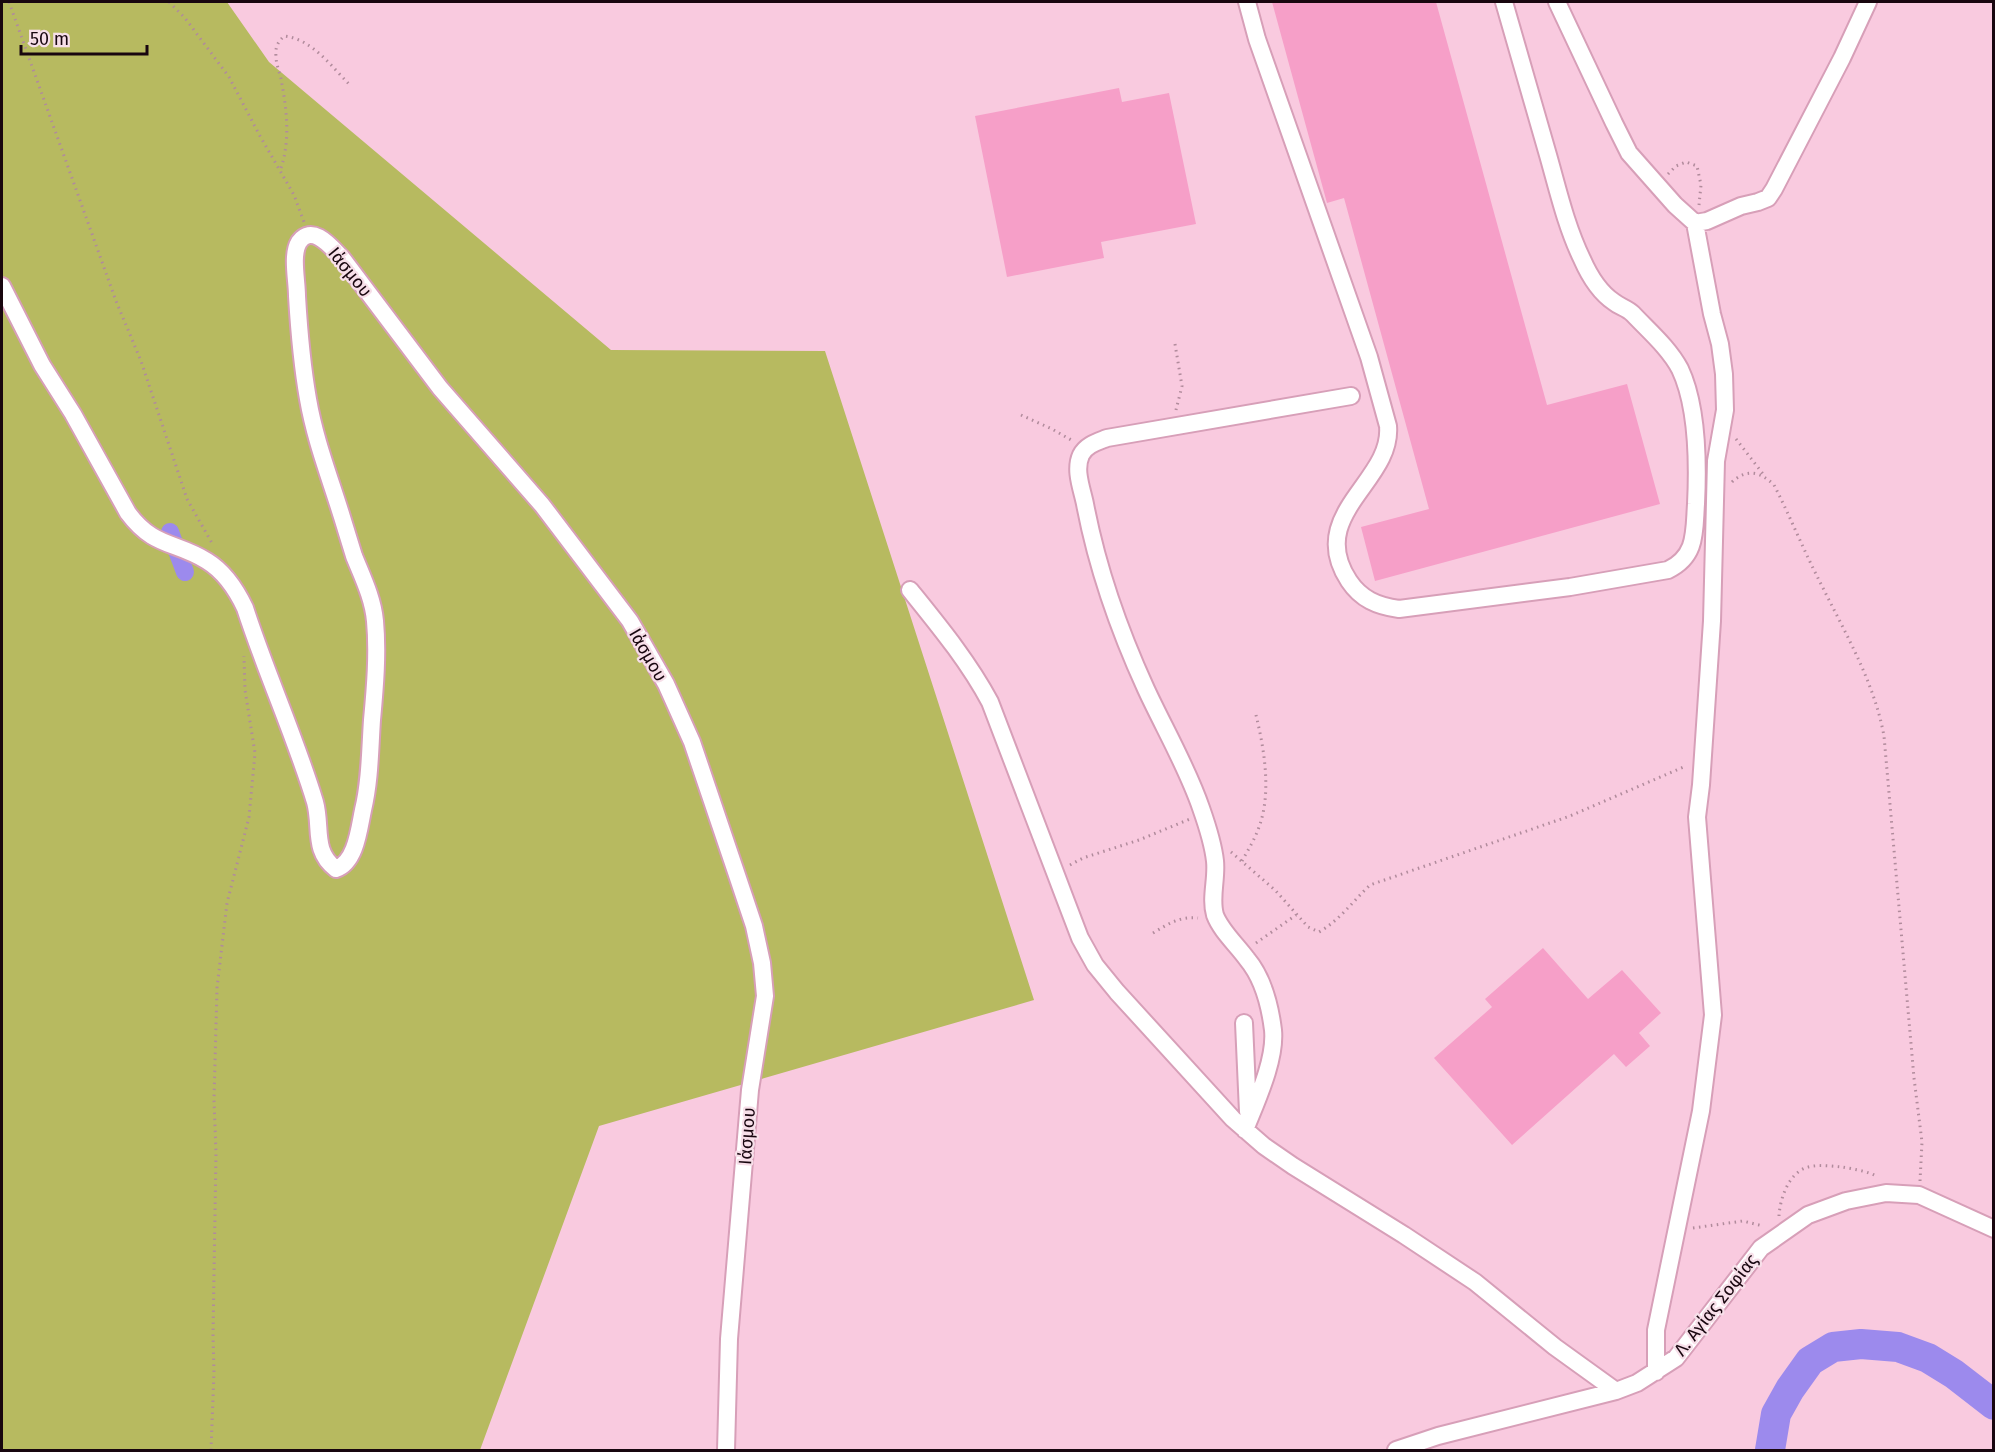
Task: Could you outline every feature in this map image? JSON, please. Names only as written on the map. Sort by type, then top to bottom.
[{"type":"street","points":[[1247,2],[1257,39],[1369,357],[1388,426],[1387,446],[1341,522],[1338,536],[1341,565],[1355,590],[1365,599],[1387,608],[1399,609],[1530,593],[1668,570],[1680,564],[1687,556],[1692,546],[1695,530],[1698,466],[1694,424],[1685,383],[1671,356],[1630,311],[1614,303],[1602,293],[1581,258],[1570,231],[1504,2]]},
{"type":"street","points":[[1557,2],[1629,153],[1668,197],[1695,223],[1720,344],[1725,398],[1716,460],[1713,610],[1697,818],[1713,1015],[1701,1111],[1656,1330],[1656,1372]]},
{"type":"street","points":[[1695,223],[1707,221],[1741,206],[1768,198],[1842,58],[1868,2]]},
{"type":"street","name":"Ιάσμου","points":[[2,286],[42,365],[73,414],[128,513],[138,526],[166,544],[196,555],[216,568],[237,592],[315,804],[321,852],[329,864],[336,869],[344,866],[351,855],[367,793],[374,692],[375,619],[320,447],[308,400],[299,322],[296,260],[296,248],[301,239],[308,235],[316,235],[342,258],[440,388],[542,505],[630,621],[666,684],[692,741],[754,926],[762,963],[765,996],[750,1090],[729,1339],[726,1450]]},
{"type":"street","points":[[1246,1126],[1274,1044],[1265,994],[1258,974],[1218,921],[1213,899],[1215,860],[1203,814],[1181,761],[1145,687],[1099,566],[1078,470],[1080,457],[1085,450],[1090,445],[1107,438],[1351,396]]},
{"type":"street","points":[[910,590],[976,676],[990,702],[1080,938],[1095,965],[1154,1032],[1246,1126],[1293,1167],[1413,1240],[1475,1282],[1556,1347],[1616,1390]]},
{"type":"street","points":[[1244,1023],[1246,1126]]},
{"type":"street","name":"Λ. Αγίας Σοφίας","points":[[1396,1450],[1438,1436],[1637,1383],[1676,1358],[1761,1248],[1808,1215],[1846,1201],[1886,1193],[1919,1195],[1948,1206],[1994,1229]]},
{"type":"path","points":[[9,2],[117,301],[141,361],[188,499],[211,540],[216,554],[216,568]]},
{"type":"path","points":[[169,2],[185,18],[229,77],[294,195],[308,235]]},
{"type":"path","points":[[281,170],[287,137],[282,84],[276,56],[278,42],[284,36],[297,37],[316,50],[349,84]]},
{"type":"path","points":[[1668,197],[1666,183],[1668,173],[1686,162],[1697,166],[1701,184],[1695,223]]},
{"type":"path","points":[[1168,428],[1180,399],[1182,386],[1174,344]]},
{"type":"path","points":[[1021,415],[1052,429],[1085,450]]},
{"type":"path","points":[[1723,420],[1763,475],[1774,485],[1788,511],[1873,692],[1880,715],[1884,736],[1914,1078],[1922,1142],[1919,1195]]},
{"type":"path","points":[[1716,497],[1736,478],[1749,473],[1763,475]]},
{"type":"path","points":[[211,1450],[214,1372],[216,1153],[214,1100],[217,988],[227,903],[249,817],[255,753],[243,670],[244,654],[256,640]]},
{"type":"path","points":[[1242,861],[1260,827],[1265,802],[1261,735],[1255,711]]},
{"type":"path","points":[[1210,837],[1222,844],[1275,890],[1308,927],[1319,932],[1349,908],[1370,885],[1570,816],[1687,766],[1702,756]]},
{"type":"path","points":[[1057,880],[1065,868],[1083,858],[1138,840],[1203,814]]},
{"type":"path","points":[[1244,954],[1296,915]]},
{"type":"path","points":[[1153,933],[1174,920],[1186,917],[1218,921]]},
{"type":"path","points":[[1677,1231],[1743,1221],[1763,1226],[1778,1235],[1780,1204],[1788,1184],[1803,1168],[1823,1165],[1850,1168],[1881,1179]]},
{"type":"green space","points":[[2,2],[227,2],[269,62],[611,350],[825,351],[1034,1000],[599,1126],[480,1450],[2,1450]]},
{"type":"building","points":[[1272,2],[1436,2],[1547,405],[1627,384],[1660,504],[1375,581],[1361,527],[1429,509],[1344,198],[1327,203]]},
{"type":"building","points":[[1119,88],[1122,102],[1169,93],[1196,224],[1101,242],[1104,258],[1007,277],[975,116]]},
{"type":"building","points":[[1543,948],[1588,999],[1622,970],[1661,1013],[1639,1033],[1650,1046],[1626,1067],[1614,1054],[1512,1145],[1434,1058],[1492,1007],[1485,999]]},
{"type":"waterway","points":[[170,532],[185,572]]},
{"type":"waterway","points":[[1770,1450],[1776,1414],[1790,1389],[1810,1361],[1833,1347],[1861,1344],[1898,1347],[1928,1358],[1954,1374],[1994,1405]]}]
